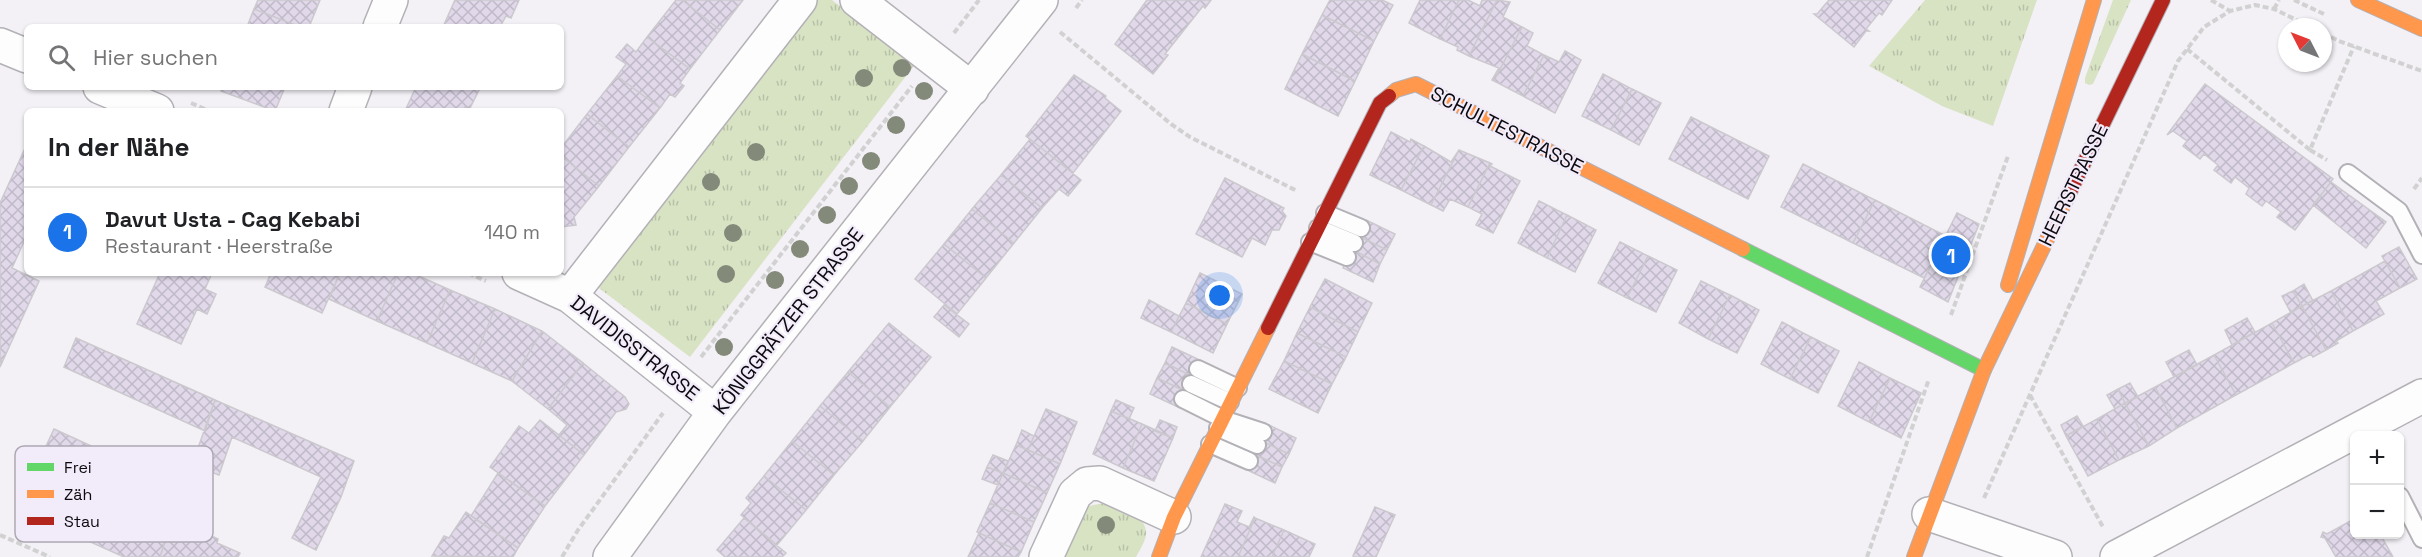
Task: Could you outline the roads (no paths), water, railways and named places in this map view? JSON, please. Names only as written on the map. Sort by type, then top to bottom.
[{"type":"street","points":[[381,24],[391,0]]},
{"type":"street","points":[[570,296],[800,0]]},
{"type":"street","points":[[857,0],[972,89]]},
{"type":"street","name":"KÖNIGGRÄTZER STRASSE","points":[[610,557],[715,412],[1041,0]]},
{"type":"street","name":"HEERSTRASSE","points":[[1984,370],[2094,0]]},
{"type":"street","name":"HEERSTRASSE","points":[[1914,557],[1984,370],[2163,0]]},
{"type":"street","points":[[2358,0],[2422,29]]},
{"type":"street","points":[[0,45],[24,55]]},
{"type":"street","name":"SCHULTESTRASSE","points":[[1160,557],[1174,517],[1380,103],[1396,90],[1416,84],[1984,370]]},
{"type":"street","points":[[107,90],[150,108]]},
{"type":"street","points":[[347,108],[354,90]]},
{"type":"street","name":"DAVIDISSTRASSE","points":[[526,276],[570,296],[715,412]]},
{"type":"street","points":[[2366,431],[2422,396]]},
{"type":"street","points":[[2117,557],[2350,439]]},
{"type":"street","points":[[1046,557],[1075,494],[1087,484],[1100,483],[1174,517]]},
{"type":"street","points":[[1929,514],[2055,557]]},
{"type":"lane","points":[[2348,173],[2399,211],[2422,255]]},
{"type":"lane","points":[[1318,228],[1354,243],[1318,228]]},
{"type":"lane","points":[[1194,377],[1234,395]]},
{"type":"lane","points":[[1184,399],[1221,423],[1260,439]]},
{"type":"lane","points":[[1210,444],[1250,461]]},
{"type":"lane","points":[[2404,504],[2422,539]]},
{"type":"place","name":"Davut Usta - Cag Kebabi","points":[[1951,255]]}]
